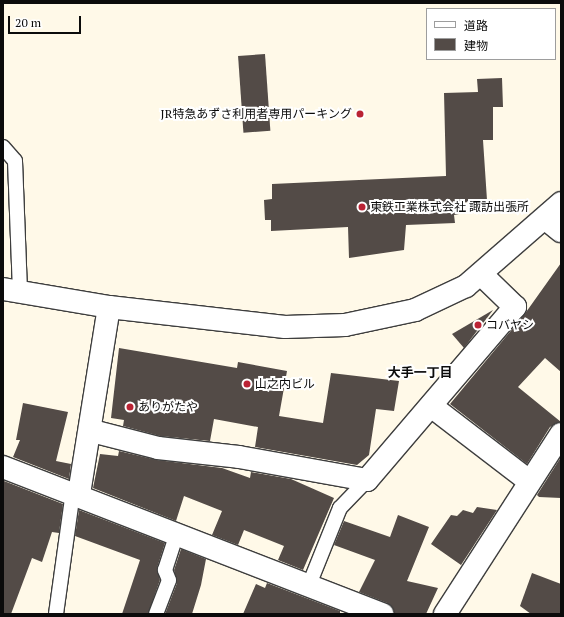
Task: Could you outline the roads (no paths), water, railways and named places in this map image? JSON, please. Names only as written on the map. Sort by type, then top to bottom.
[{"type":"street","points":[[11,291],[109,307],[285,327],[345,325],[415,310],[482,275],[553,225],[561,204]]},
{"type":"street","points":[[92,431],[158,448],[239,456],[367,480],[516,307],[482,275]]},
{"type":"street","points":[[76,493],[92,431],[109,307]]},
{"type":"street","points":[[431,406],[529,481]]},
{"type":"street","points":[[445,614],[529,481],[561,434]]},
{"type":"street","points":[[3,467],[76,493],[382,614]]},
{"type":"lane","points":[[3,148],[15,161],[11,291]]},
{"type":"lane","points":[[309,585],[340,508],[367,480]]},
{"type":"lane","points":[[56,614],[76,493]]},
{"type":"lane","points":[[156,614],[168,580],[165,570],[177,533]]},
{"type":"place","name":"JR特急あずさ利用者専用パーキング","points":[[360,114]]},
{"type":"place","name":"東鉄工業株式会社 諏訪出張所","points":[[362,207]]},
{"type":"place","name":"コバヤシ","points":[[478,325]]},
{"type":"place","name":"山之内ビル","points":[[247,384]]},
{"type":"place","name":"ありがたや","points":[[130,407]]},
{"type":"district","name":"大手一丁目","points":[[420,372]]}]
